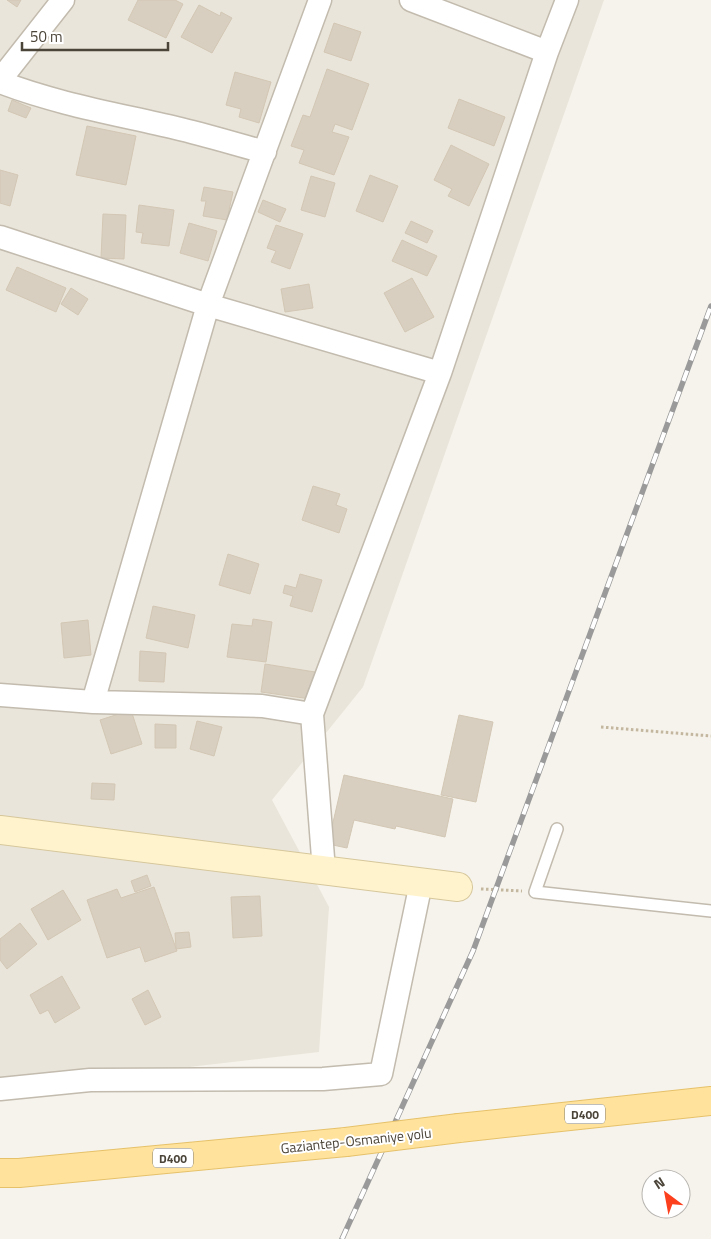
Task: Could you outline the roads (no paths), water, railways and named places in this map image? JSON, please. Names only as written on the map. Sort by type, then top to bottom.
[{"type":"main road","name":"Gaziantep-Osmaniye yolu","points":[[0,1173],[29,1172],[346,1142],[711,1101]]},
{"type":"street","points":[[63,0],[0,81],[26,92],[176,128],[265,152]]},
{"type":"street","points":[[93,702],[208,305],[320,0]]},
{"type":"street","points":[[411,0],[547,52]]},
{"type":"street","points":[[324,871],[312,714],[440,373],[547,52],[567,0]]},
{"type":"street","points":[[0,237],[208,305],[440,373]]},
{"type":"street","points":[[0,695],[93,702],[262,706],[312,714]]},
{"type":"street","points":[[0,830],[458,887]]},
{"type":"street","points":[[0,1089],[90,1080],[323,1078],[381,1074],[422,883]]},
{"type":"lane","points":[[558,829],[535,892],[711,911]]},
{"type":"railway","points":[[342,1239],[473,951],[711,306]]}]
